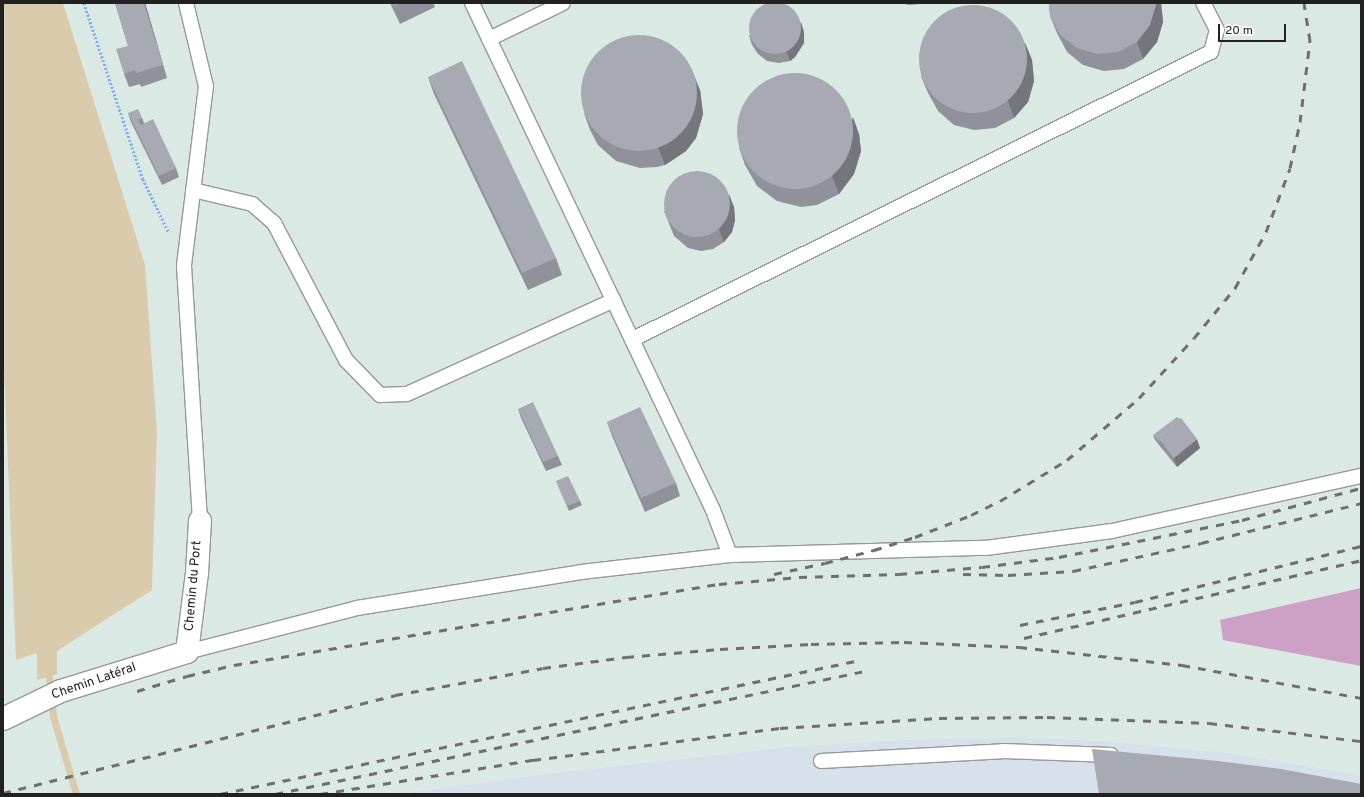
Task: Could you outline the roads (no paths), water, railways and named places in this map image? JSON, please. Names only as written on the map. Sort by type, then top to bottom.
[{"type":"street","name":"Chemin du Port","points":[[188,652],[197,573],[200,520]]},
{"type":"street","name":"Chemin Latéral","points":[[3,719],[61,691],[188,652]]},
{"type":"lane","points":[[186,3],[206,86],[184,266],[200,520]]},
{"type":"lane","points":[[472,3],[633,339],[712,510],[730,555]]},
{"type":"lane","points":[[489,39],[563,3]]},
{"type":"lane","points":[[633,339],[1211,52],[1217,30],[1203,3]]},
{"type":"lane","points":[[193,190],[252,204],[274,223],[346,360],[380,395],[407,394],[614,300]]},
{"type":"lane","points":[[188,652],[357,608],[581,572],[730,555],[986,548],[1112,531],[1361,476]]},
{"type":"lane","points":[[821,761],[1002,751],[1126,756]]},
{"type":"waterway","points":[[48,667],[53,716],[76,794]]},
{"type":"railway","points":[[774,574],[825,563],[874,550],[915,537],[971,515],[1000,501],[1067,460],[1139,398],[1194,338],[1235,288],[1266,232],[1290,168],[1300,122],[1310,41],[1304,3]]},
{"type":"railway","points":[[137,691],[187,676],[234,665],[719,584],[799,577],[899,574],[982,567],[1059,557],[1242,520],[1361,488]]},
{"type":"railway","points":[[963,574],[1008,575],[1073,571],[1201,543],[1361,503]]},
{"type":"railway","points":[[1020,625],[1135,602],[1361,546]]},
{"type":"railway","points":[[1024,638],[1361,560]]},
{"type":"railway","points":[[3,793],[395,695],[543,668],[626,657],[720,649],[811,644],[904,642],[1019,647],[1182,665],[1361,698]]},
{"type":"railway","points":[[220,794],[860,660]]},
{"type":"railway","points":[[275,794],[865,671]]},
{"type":"railway","points":[[320,794],[533,760],[780,728],[939,718],[1047,717],[1209,723],[1361,741]]}]
